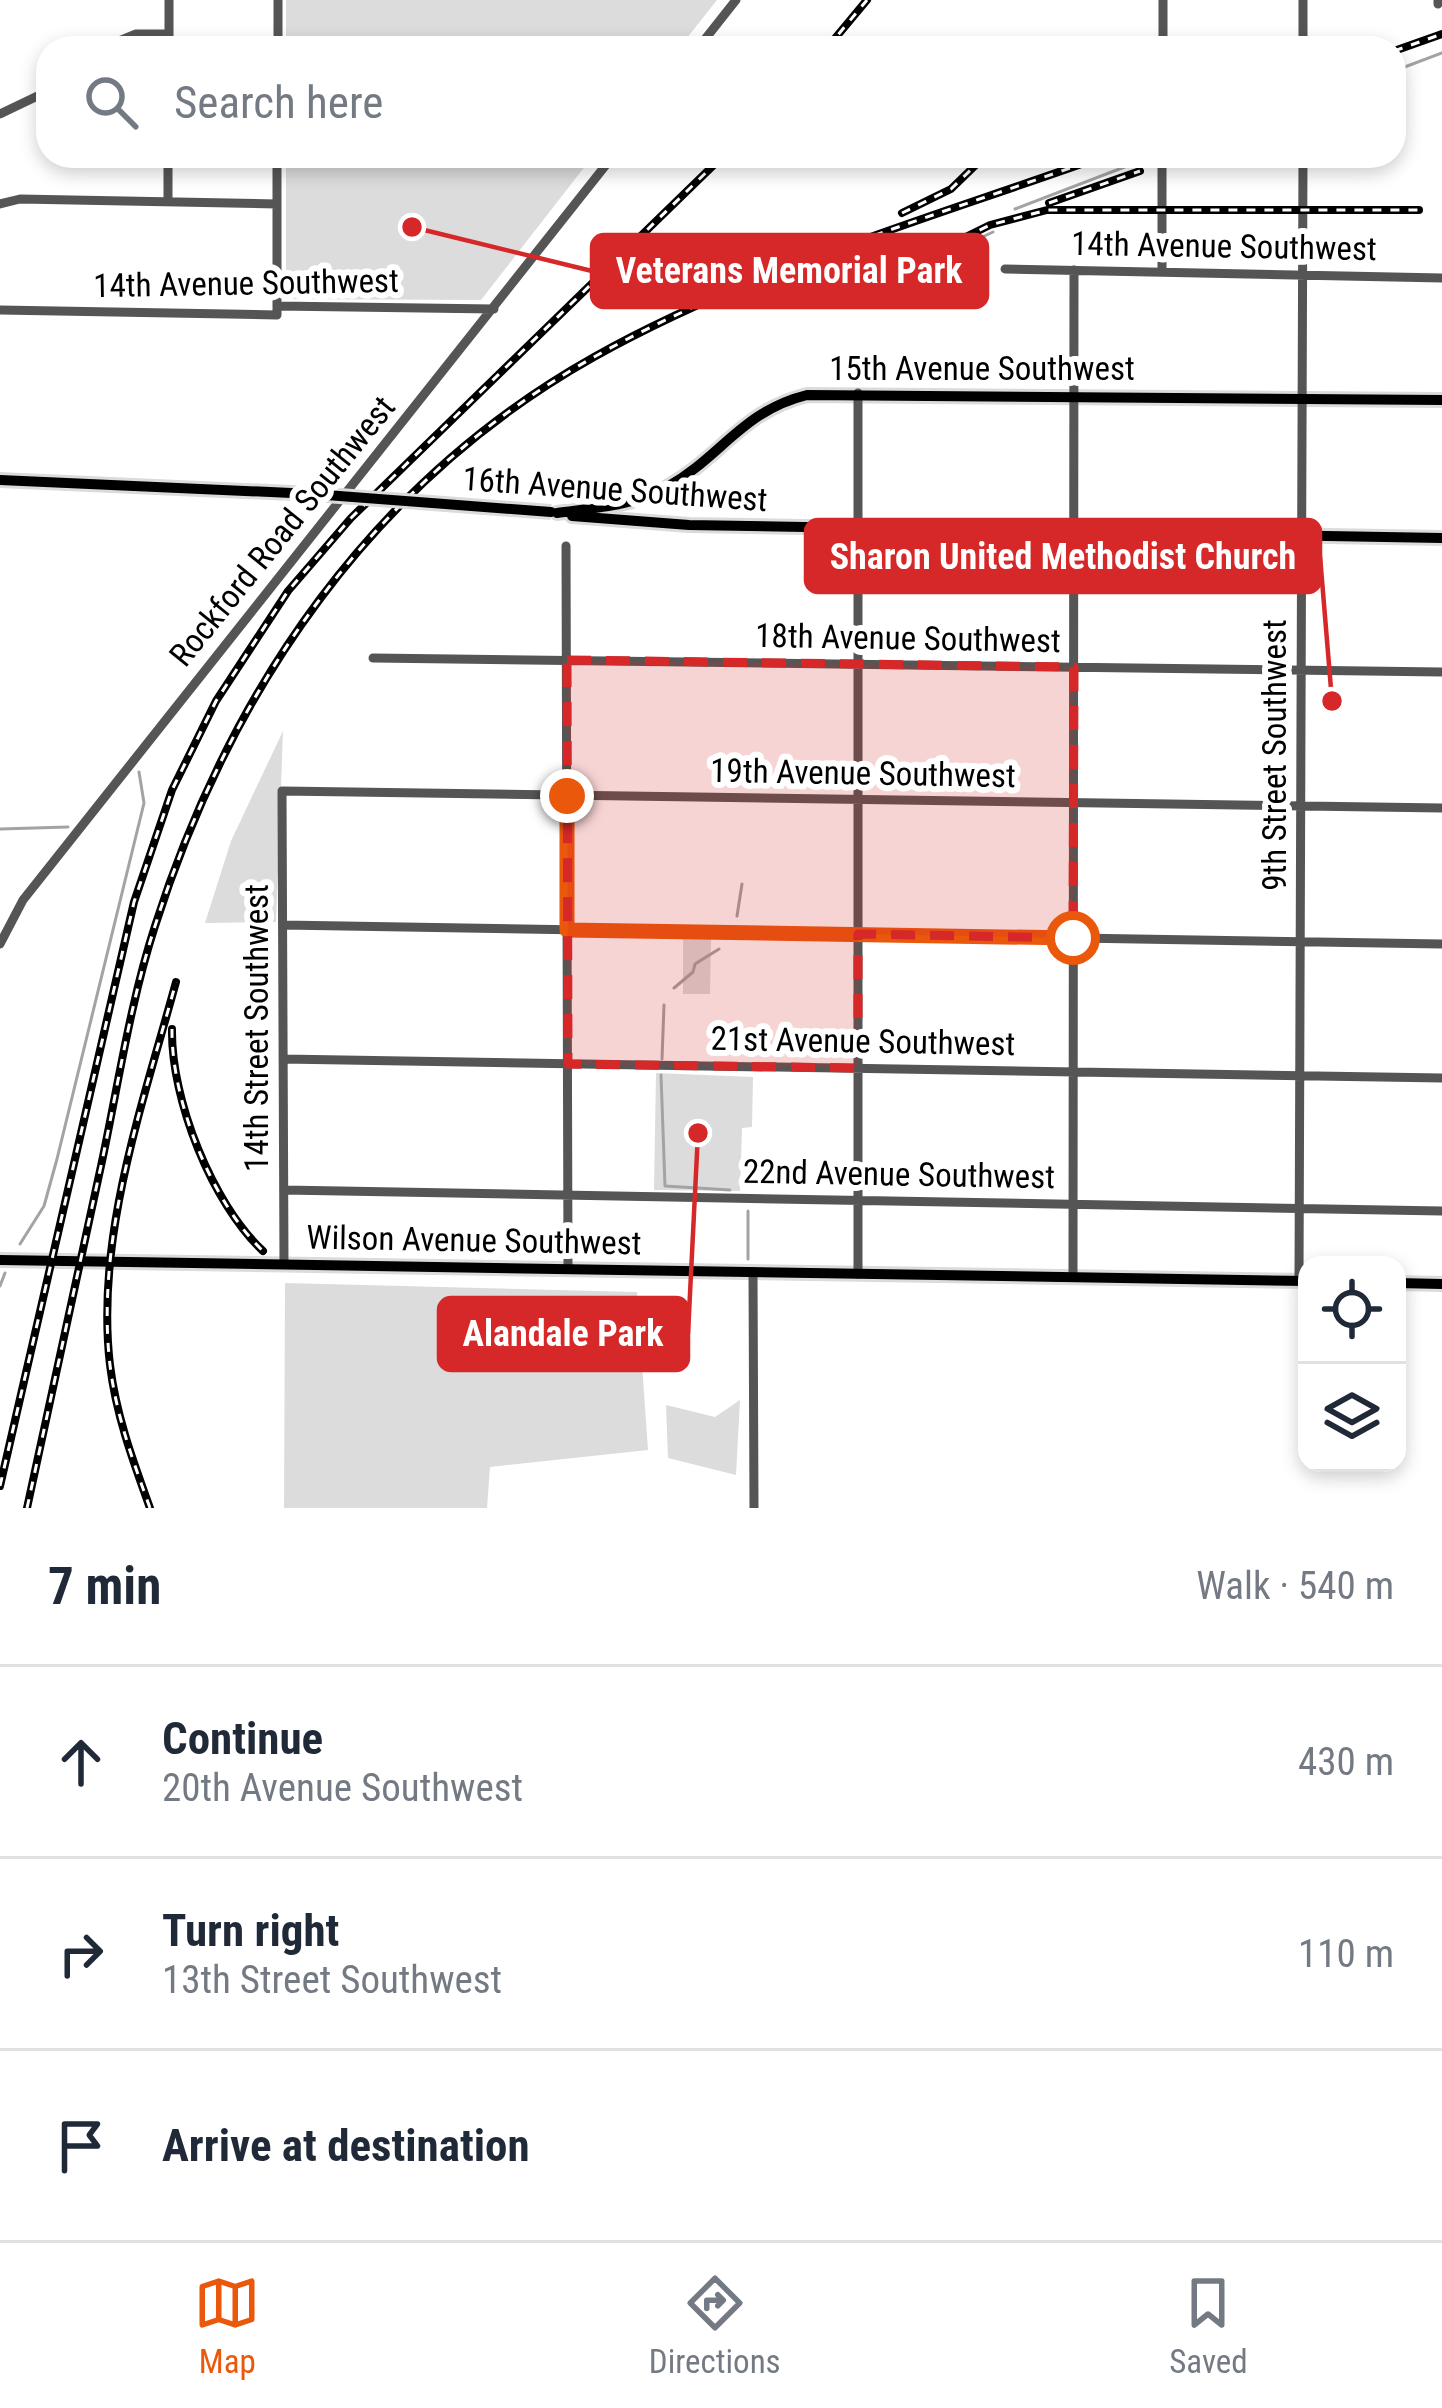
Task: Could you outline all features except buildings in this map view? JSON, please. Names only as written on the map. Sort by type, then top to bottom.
[{"type":"main road","name":"15th Avenue Southwest","points":[[554,513],[634,502],[664,489],[690,473],[739,426],[782,401],[858,393],[1442,400]]},
{"type":"main road","name":"16th Avenue Southwest","points":[[0,481],[313,494],[631,523],[1442,538]]},
{"type":"main road","name":"Wilson Avenue Southwest","points":[[0,1260],[1298,1281]]},
{"type":"main road","points":[[1406,1283],[1442,1284]]},
{"type":"street","points":[[131,36],[169,34],[169,0]]},
{"type":"street","points":[[278,0],[278,36]]},
{"type":"street","points":[[708,36],[736,0]]},
{"type":"street","points":[[1162,36],[1163,0]]},
{"type":"street","points":[[1303,0],[1304,36]]},
{"type":"street","points":[[0,114],[36,97]]},
{"type":"street","points":[[169,168],[169,201]]},
{"type":"street","points":[[277,306],[278,168]]},
{"type":"street","name":"Rockford Road Southwest","points":[[0,944],[22,899],[604,168]]},
{"type":"street","points":[[1162,168],[1162,270]]},
{"type":"street","name":"9th Street Southwest","points":[[1302,1256],[1304,168]]},
{"type":"street","points":[[0,204],[277,204]]},
{"type":"street","name":"14th Avenue Southwest","points":[[1005,269],[1442,278]]},
{"type":"street","points":[[1073,1277],[1074,270]]},
{"type":"street","name":"14th Avenue Southwest","points":[[0,310],[277,315],[277,306],[494,309]]},
{"type":"street","points":[[858,393],[858,1274]]},
{"type":"street","points":[[566,545],[568,1269]]},
{"type":"street","name":"18th Avenue Southwest","points":[[373,658],[1442,672]]},
{"type":"street","name":"19th Avenue Southwest","points":[[282,791],[1442,808]]},
{"type":"street","name":"14th Street Southwest","points":[[282,791],[284,1264]]},
{"type":"street","points":[[283,925],[1442,944]]},
{"type":"street","name":"21st Avenue Southwest","points":[[284,1059],[1442,1078]]},
{"type":"street","name":"22nd Avenue Southwest","points":[[284,1190],[1442,1211]]},
{"type":"street","points":[[753,1272],[754,1508]]},
{"type":"highlighted area","points":[[567,660],[1074,667],[1073,938],[858,934],[858,1068],[568,1064]]},
{"type":"shaded area","points":[[286,0],[717,0],[688,36],[286,36]]},
{"type":"shaded area","points":[[286,168],[584,168],[481,300],[286,299]]},
{"type":"shaded area","points":[[283,731],[276,922],[205,923],[231,841]]},
{"type":"shaded area","points":[[683,939],[711,939],[710,994],[683,994]]},
{"type":"shaded area","points":[[656,1073],[753,1077],[752,1127],[742,1128],[740,1191],[654,1190]]},
{"type":"shaded area","points":[[285,1283],[637,1292],[648,1450],[490,1467],[487,1508],[284,1508]]},
{"type":"shaded area","points":[[740,1400],[736,1475],[668,1458],[666,1405],[715,1417]]},
{"type":"waterway","points":[[1406,66],[1442,53]]},
{"type":"waterway","points":[[1015,209],[1122,168]]},
{"type":"waterway","points":[[935,259],[993,232]]},
{"type":"waterway","points":[[20,1244],[44,1206],[57,1159],[144,803],[139,772]]},
{"type":"waterway","points":[[0,829],[68,827]]},
{"type":"waterway","points":[[737,916],[742,884]]},
{"type":"waterway","points":[[674,988],[693,972],[695,964],[719,949]]},
{"type":"waterway","points":[[662,1059],[664,1005]]},
{"type":"waterway","points":[[661,1075],[665,1186],[730,1190]]},
{"type":"waterway","points":[[748,1211],[748,1259]]},
{"type":"waterway","points":[[0,1286],[5,1273]]},
{"type":"railway","points":[[837,36],[867,0]]},
{"type":"railway","points":[[1406,47],[1442,34]]},
{"type":"railway","points":[[0,1486],[134,902],[172,790],[216,701],[288,591],[351,518],[711,168]]},
{"type":"railway","points":[[902,213],[951,189],[973,168]]},
{"type":"railway","points":[[27,1508],[131,1015],[155,926],[225,754],[269,674],[320,599],[378,529],[443,465],[515,407],[594,357],[780,270],[1069,168]]},
{"type":"railway","points":[[1049,203],[1140,171]]},
{"type":"railway","points":[[915,262],[990,225],[1047,210],[1419,210]]},
{"type":"railway","points":[[150,1508],[113,1384],[107,1317],[109,1269],[125,1171],[176,982]]},
{"type":"railway","points":[[172,1029],[179,1087],[198,1149],[227,1206],[263,1251]]},
{"type":"place","name":"Veterans Memorial Park","points":[[412,227]]},
{"type":"place","name":"Sharon United Methodist Church","points":[[1332,701]]},
{"type":"place","name":"Alandale Park","points":[[698,1133]]},
{"type":"route","points":[[567,796],[567,930],[1073,938]]}]
